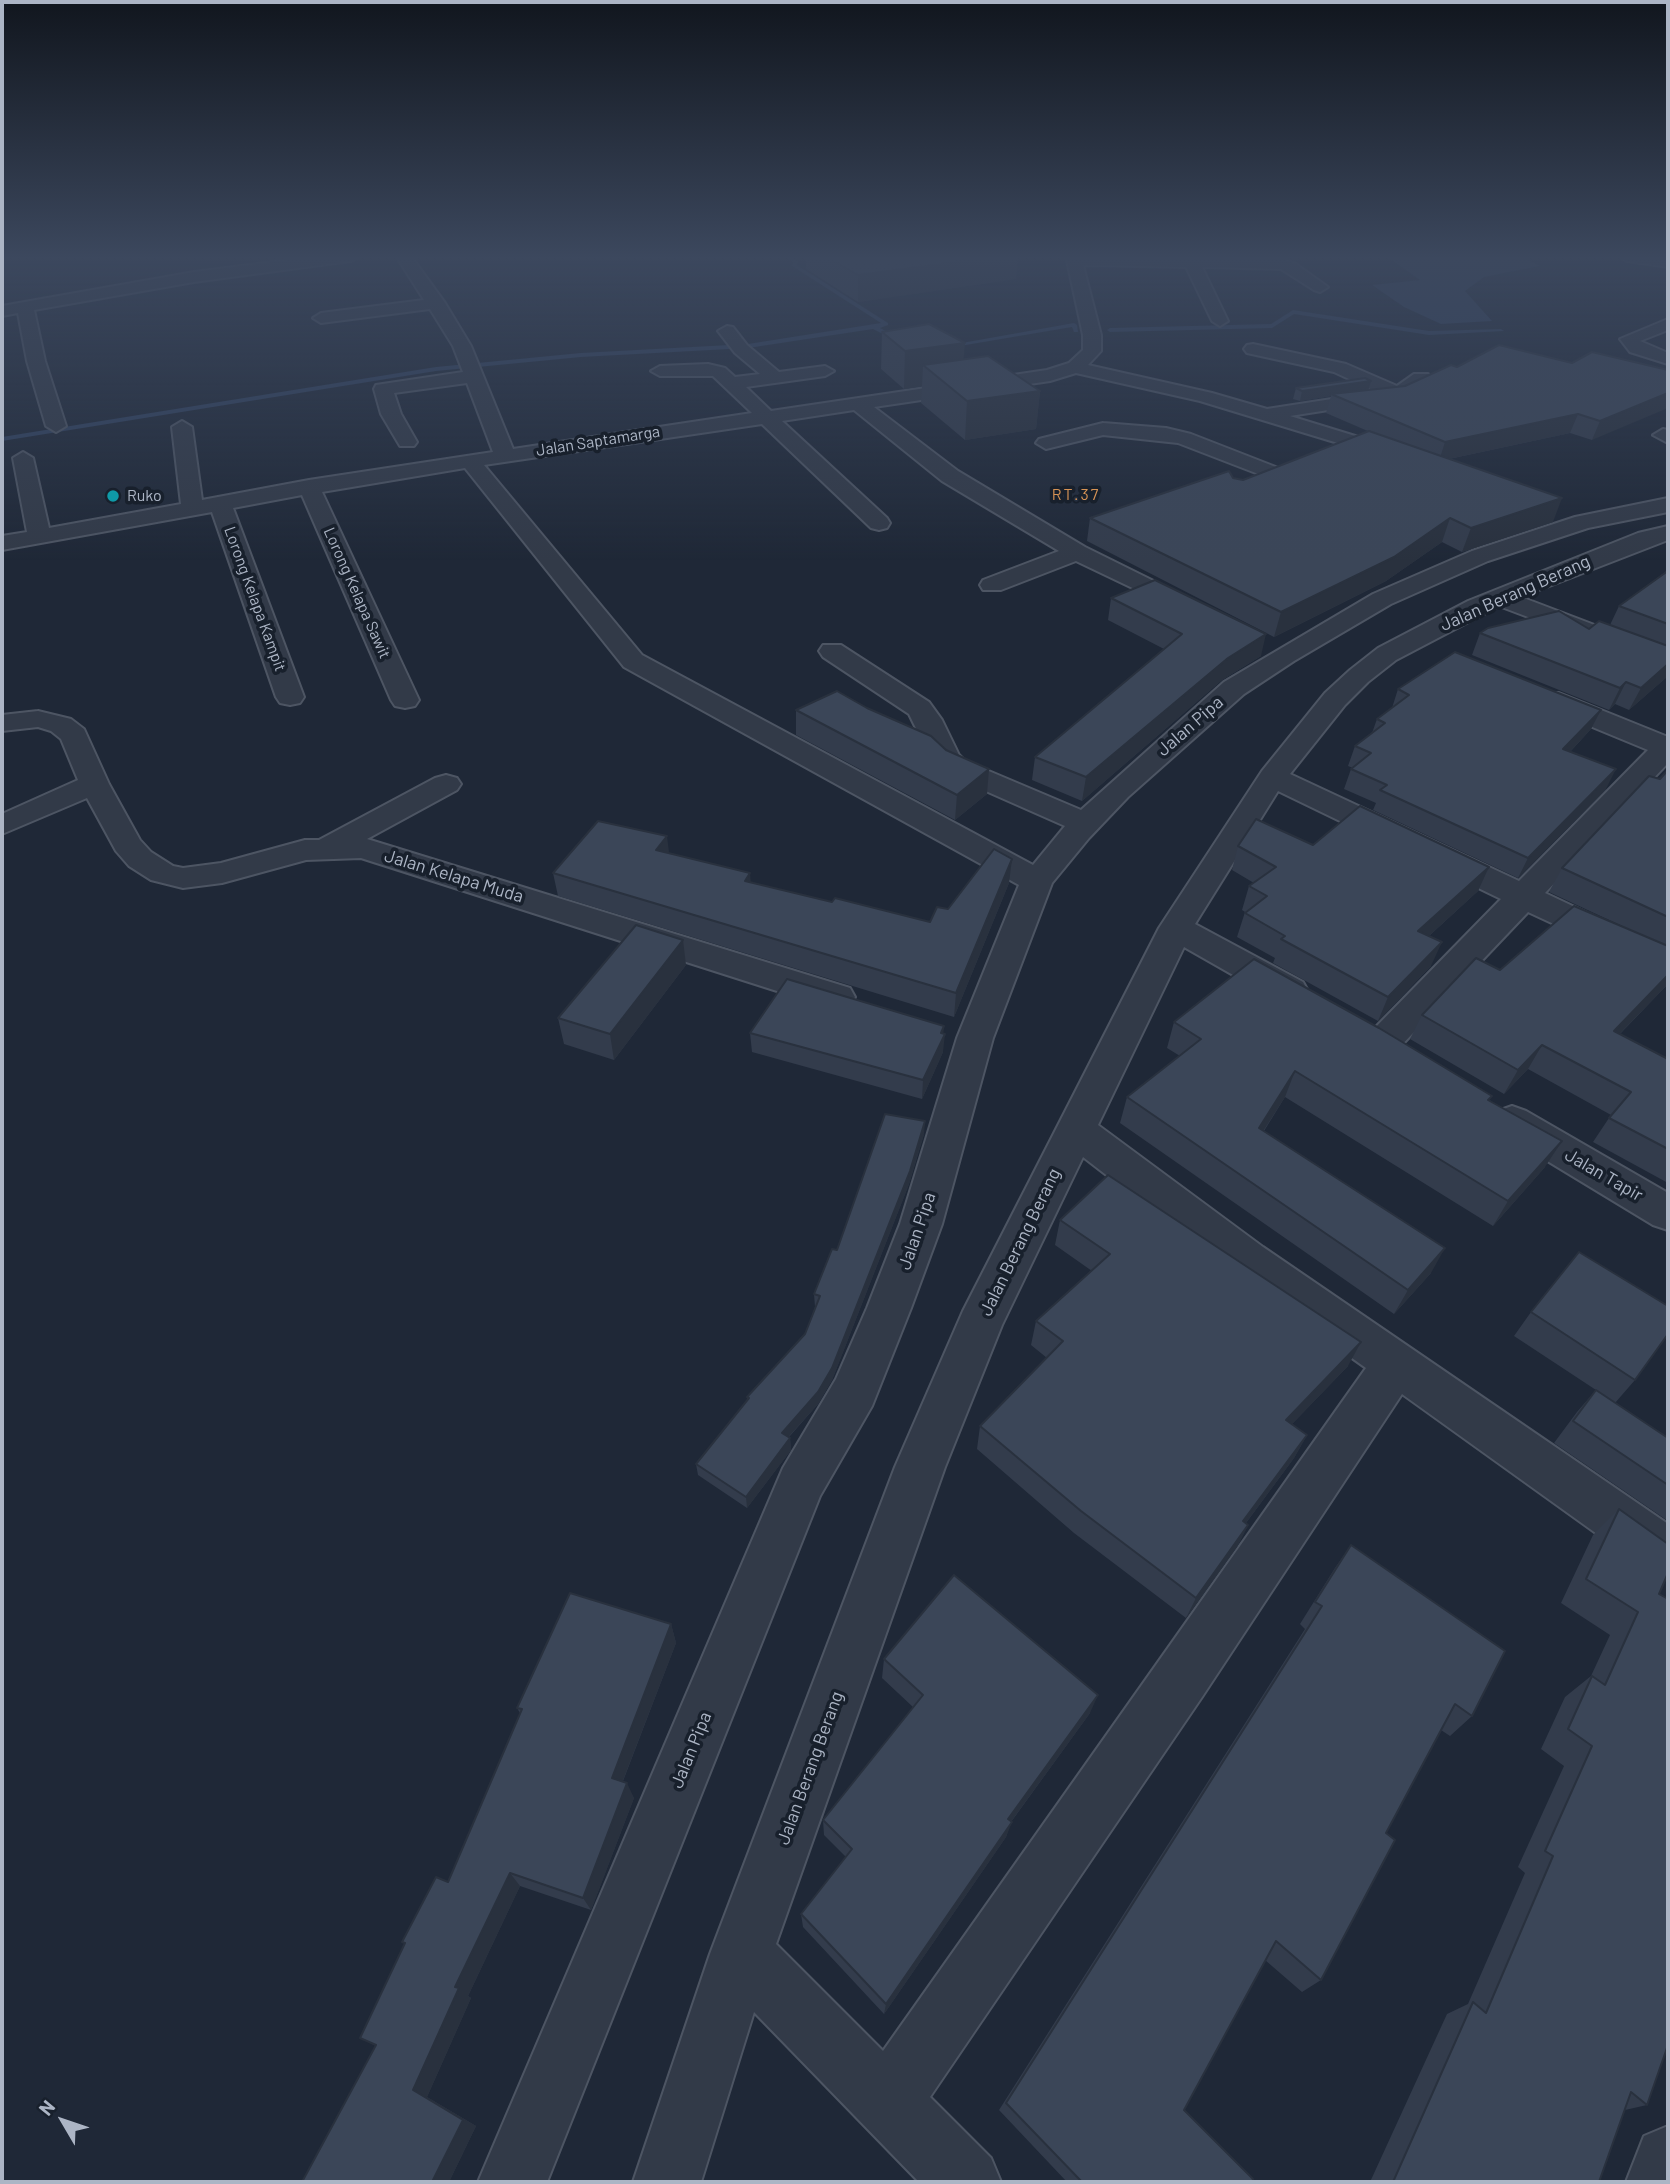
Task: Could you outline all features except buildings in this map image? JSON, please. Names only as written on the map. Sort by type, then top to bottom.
[{"type":"street","points":[[35,358],[56,426]]},
{"type":"street","points":[[465,358],[505,455]]},
{"type":"street","points":[[753,358],[774,377]]},
{"type":"street","points":[[1075,367],[1085,358]]},
{"type":"street","points":[[1294,358],[1340,368],[1398,394]]},
{"type":"street","points":[[1075,367],[1178,389],[1420,462]]},
{"type":"street","name":"Jalan Saptamarga","points":[[2,543],[309,486],[767,415],[1036,378],[1075,367]]},
{"type":"street","points":[[407,442],[391,414],[383,389],[471,369]]},
{"type":"street","points":[[660,371],[714,370],[734,383],[879,523]]},
{"type":"street","points":[[734,383],[825,371]]},
{"type":"street","points":[[1265,414],[1398,394],[1421,378]]},
{"type":"street","points":[[858,404],[940,470],[1077,552],[1211,619]]},
{"type":"street","points":[[182,427],[192,507]]},
{"type":"street","points":[[1046,443],[1103,429],[1166,434],[1184,438],[1279,475]]},
{"type":"street","points":[[1326,457],[1360,443]]},
{"type":"street","points":[[23,458],[39,536]]},
{"type":"street","points":[[469,460],[634,661],[1037,881]]},
{"type":"street","points":[[1237,494],[1302,466]]},
{"type":"street","name":"Lorong Kelapa Sawit","points":[[309,486],[405,701]]},
{"type":"street","name":"Lorong Kelapa Kampit","points":[[220,502],[290,697]]},
{"type":"street","name":"Jalan Pipa","points":[[513,2182],[800,1484],[855,1391],[889,1308],[921,1224],[962,1035],[1037,881],[1086,824],[1273,649],[1570,517],[1663,530]]},
{"type":"street","name":"Jalan Berang Berang","points":[[667,2182],[741,1954],[920,1466],[979,1325],[1176,928],[1272,777],[1335,699],[1359,676],[1422,647],[1498,597],[1663,530]]},
{"type":"street","points":[[992,585],[1077,552]]},
{"type":"street","points":[[1498,597],[1668,662]]},
{"type":"street","points":[[832,651],[919,708],[929,720],[946,759],[955,767],[1086,824]]},
{"type":"street","points":[[1418,1064],[1370,1036],[1526,895],[1668,746],[1525,689]]},
{"type":"street","name":"Jalan Kelapa Muda","points":[[2,723],[38,719],[61,725],[74,735],[94,784],[127,844],[140,859],[162,873],[183,878],[222,873],[305,850],[330,847],[363,848],[860,1004]]},
{"type":"street","points":[[1272,777],[1526,895],[1668,965]]},
{"type":"street","points":[[2,825],[94,784]]},
{"type":"street","points":[[330,847],[446,784]]},
{"type":"street","points":[[1176,928],[1322,1009]]},
{"type":"street","name":"Jalan Tapir","points":[[1478,1100],[1668,1213]]},
{"type":"street","points":[[1076,1130],[1248,1260],[1668,1554]]},
{"type":"street","points":[[887,2102],[1184,1678],[1396,1363]]},
{"type":"street","points":[[741,1954],[967,2182]]},
{"type":"street","points":[[1660,2182],[1668,2160]]},
{"type":"waterway","points":[[2,439],[436,369],[551,358]]},
{"type":"place","name":"Ruko","points":[[113,496]]},
{"type":"district","name":"RT.37","points":[[1076,495]]}]
